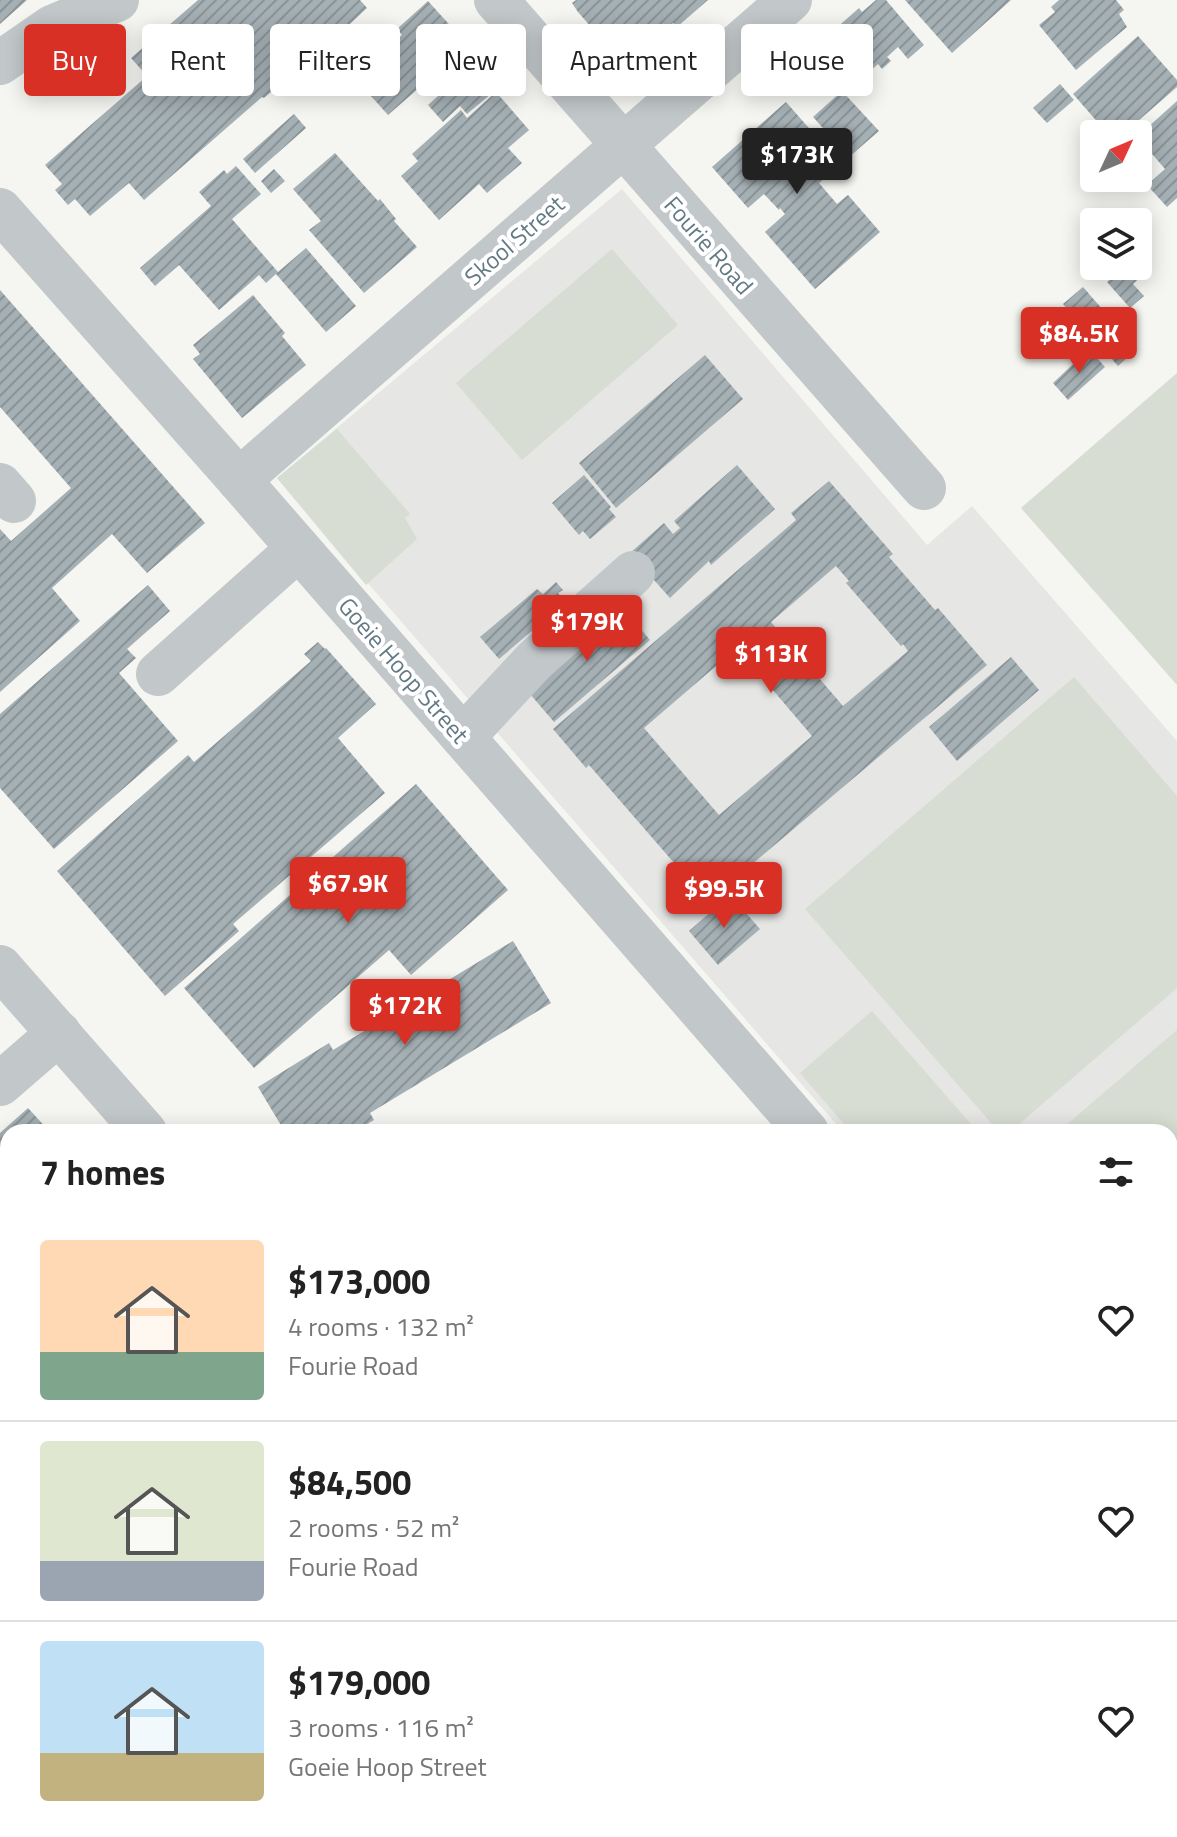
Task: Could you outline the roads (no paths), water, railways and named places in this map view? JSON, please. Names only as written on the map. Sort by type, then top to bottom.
[{"type":"street","points":[[0,63],[52,27],[117,0]]},
{"type":"street","name":"Fourie Road","points":[[496,0],[924,488]]},
{"type":"street","name":"Skool Street","points":[[239,480],[790,0]]},
{"type":"street","name":"Goeie Hoop Street","points":[[0,210],[800,1124]]},
{"type":"street","points":[[158,674],[298,549]]},
{"type":"street","points":[[463,737],[535,660],[633,573]]},
{"type":"street","points":[[0,967],[138,1124]]},
{"type":"street","points":[[0,1084],[59,1033]]}]
